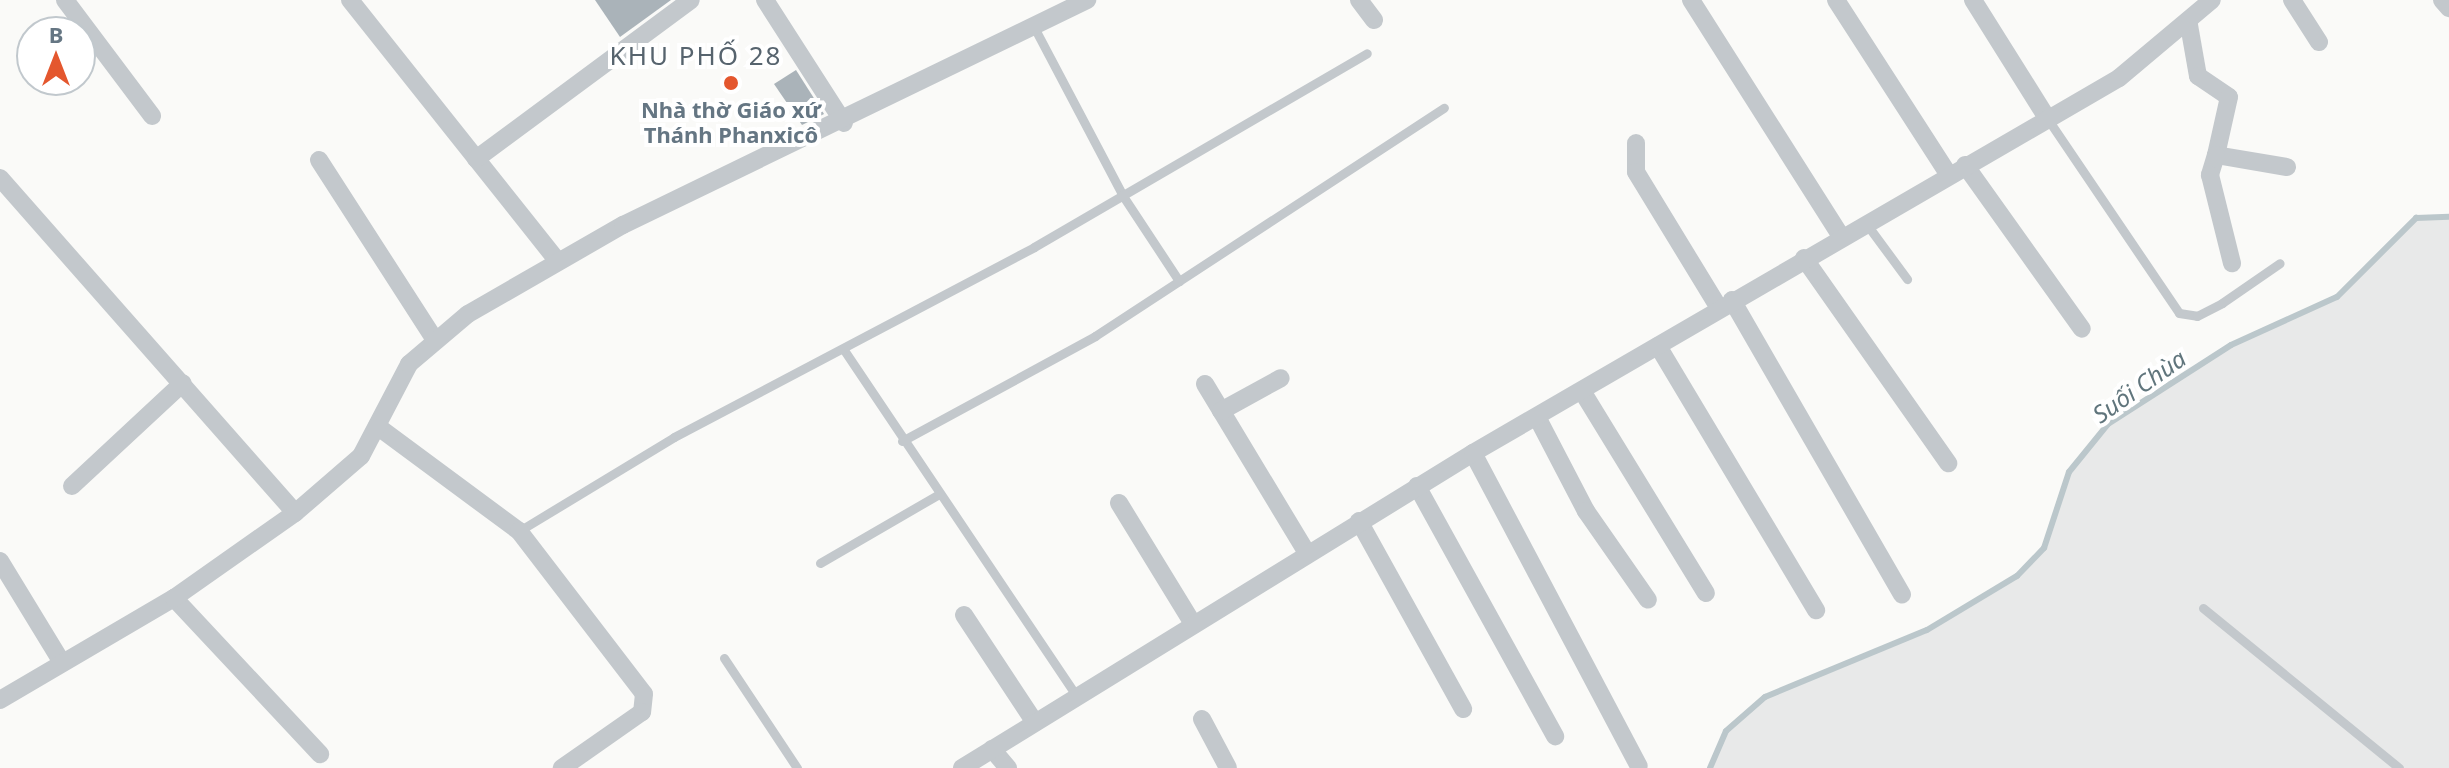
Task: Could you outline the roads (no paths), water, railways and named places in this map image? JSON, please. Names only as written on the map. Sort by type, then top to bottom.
[{"type":"street","points":[[65,0],[152,116]]},
{"type":"street","points":[[350,0],[557,260]]},
{"type":"street","points":[[476,159],[691,0]]},
{"type":"street","points":[[765,0],[844,123]]},
{"type":"street","points":[[0,700],[61,661],[174,598],[295,513],[361,456],[409,364],[433,337],[557,260],[1035,29],[1061,6],[1087,0]]},
{"type":"street","points":[[1359,0],[1374,20]]},
{"type":"street","points":[[1691,0],[1841,236]]},
{"type":"street","points":[[1836,0],[1948,174]]},
{"type":"street","points":[[1973,0],[2047,118]]},
{"type":"street","points":[[962,768],[1192,622],[1417,486],[1865,222],[2119,78],[2189,25],[2212,0]]},
{"type":"street","points":[[2292,0],[2319,42]]},
{"type":"street","points":[[2442,0],[2449,8]]},
{"type":"street","points":[[2189,25],[2198,76],[2229,97],[2210,175],[2232,263]]},
{"type":"street","points":[[1636,143],[1636,172],[1726,304],[1902,595]]},
{"type":"street","points":[[2216,155],[2287,167]]},
{"type":"street","points":[[319,160],[433,337]]},
{"type":"street","points":[[1965,165],[2082,329]]},
{"type":"street","points":[[0,178],[295,513]]},
{"type":"street","points":[[1804,258],[1948,463]]},
{"type":"street","points":[[1658,346],[1816,610]]},
{"type":"street","points":[[1221,411],[1281,378]]},
{"type":"street","points":[[72,486],[183,383]]},
{"type":"street","points":[[1205,384],[1307,553]]},
{"type":"street","points":[[1582,391],[1706,593]]},
{"type":"street","points":[[1537,417],[1586,511],[1648,600]]},
{"type":"street","points":[[377,426],[519,531],[644,694],[642,712],[562,768]]},
{"type":"street","points":[[1473,453],[1639,766]]},
{"type":"street","points":[[1417,486],[1555,736]]},
{"type":"street","points":[[1119,503],[1192,622]]},
{"type":"street","points":[[1359,521],[1463,709]]},
{"type":"street","points":[[0,561],[61,661]]},
{"type":"street","points":[[174,598],[320,754]]},
{"type":"street","points":[[964,615],[1034,721]]},
{"type":"street","points":[[1202,719],[1228,768]]},
{"type":"street","points":[[992,749],[1008,768]]},
{"type":"lane","points":[[1035,29],[1123,196],[1179,281]]},
{"type":"lane","points":[[519,531],[674,437],[844,350],[1123,196],[1367,53]]},
{"type":"lane","points":[[902,441],[1095,336],[1444,108]]},
{"type":"lane","points":[[2047,118],[2179,313],[2197,316],[2222,303],[2280,263]]},
{"type":"lane","points":[[1865,222],[1907,279]]},
{"type":"lane","points":[[844,350],[902,441],[1076,695]]},
{"type":"lane","points":[[820,563],[939,494]]},
{"type":"lane","points":[[2203,608],[2399,768]]},
{"type":"lane","points":[[724,658],[797,768]]},
{"type":"waterway","name":"Suối Chùa","points":[[1710,768],[1726,731],[1765,697],[1927,630],[2017,576],[2044,548],[2069,472],[2108,424],[2231,345],[2337,297],[2416,218],[2449,217]]},
{"type":"place","name":"Nhà thờ Giáo xứ Thánh Phanxicô","points":[[731,83]]},
{"type":"district","name":"KHU PHỐ 28","points":[[696,56]]}]
